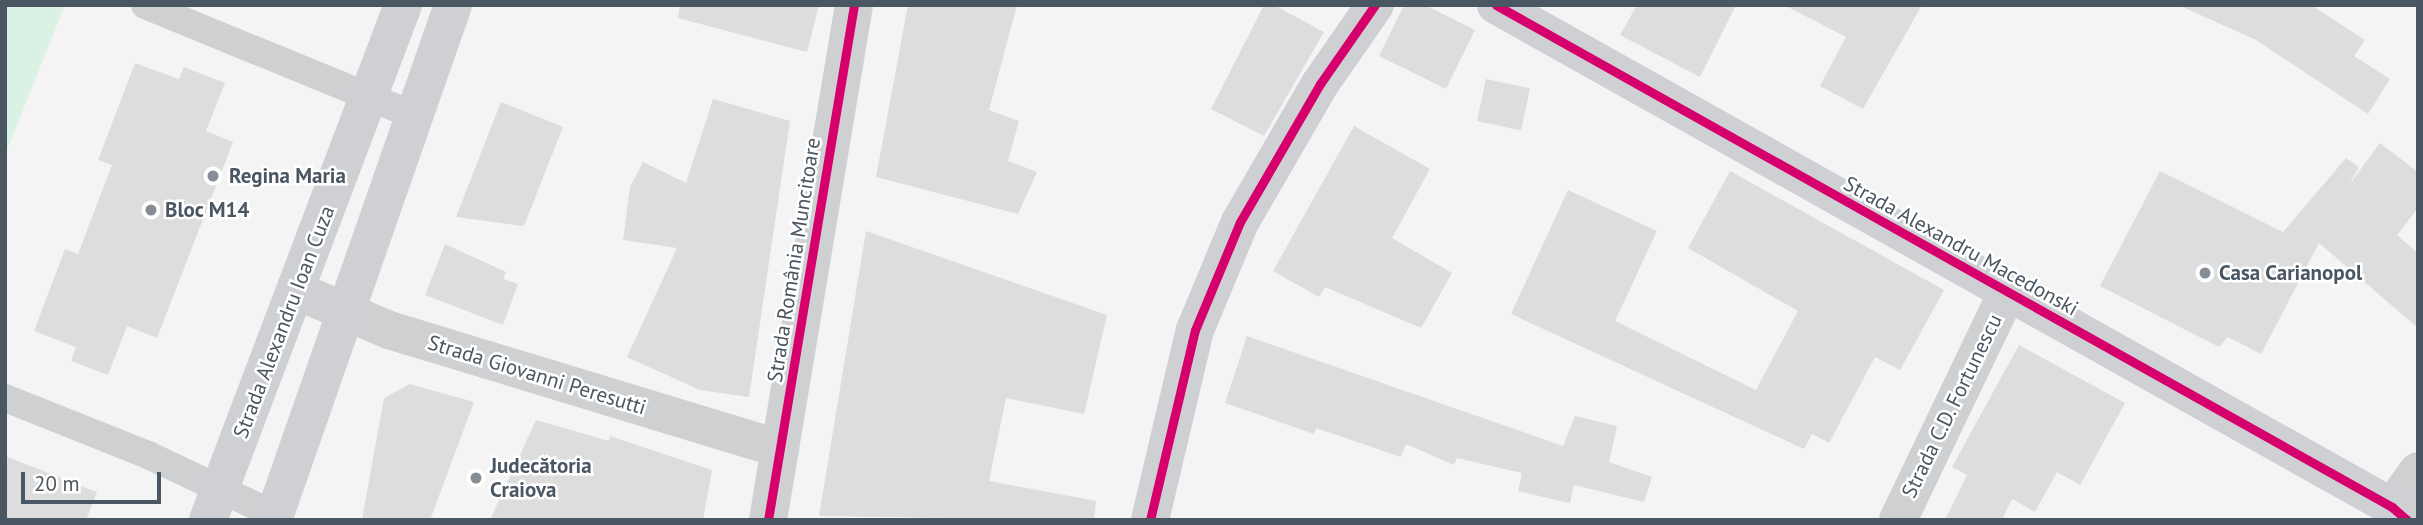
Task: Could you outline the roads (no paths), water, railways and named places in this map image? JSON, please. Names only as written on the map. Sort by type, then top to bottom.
[{"type":"street","name":"Strada Alexandru Ioan Cuza","points":[[213,505],[297,291],[403,5]]},
{"type":"street","points":[[274,517],[349,313],[453,5]]},
{"type":"street","name":"Strada România Muncitoare","points":[[768,520],[854,5]]},
{"type":"street","points":[[1150,520],[1195,330],[1240,222],[1320,84],[1375,5]]},
{"type":"street","name":"Strada Alexandru Macedonski","points":[[1496,5],[2400,513]]},
{"type":"street","name":"Strada Giovanni Peresutti","points":[[297,291],[389,330],[780,449]]},
{"type":"street","name":"Strada C.D. Fortunescu","points":[[1898,520],[2007,292]]},
{"type":"street","points":[[2400,513],[2418,471]]},
{"type":"lane","points":[[145,5],[415,116]]},
{"type":"lane","points":[[5,398],[148,456],[213,505],[274,517]]},
{"type":"place","name":"Regina Maria","points":[[213,176]]},
{"type":"place","name":"Bloc M14","points":[[151,210]]},
{"type":"place","name":"Casa Carianopol","points":[[2205,273]]},
{"type":"place","name":"Judecătoria Craiova","points":[[476,478]]}]
